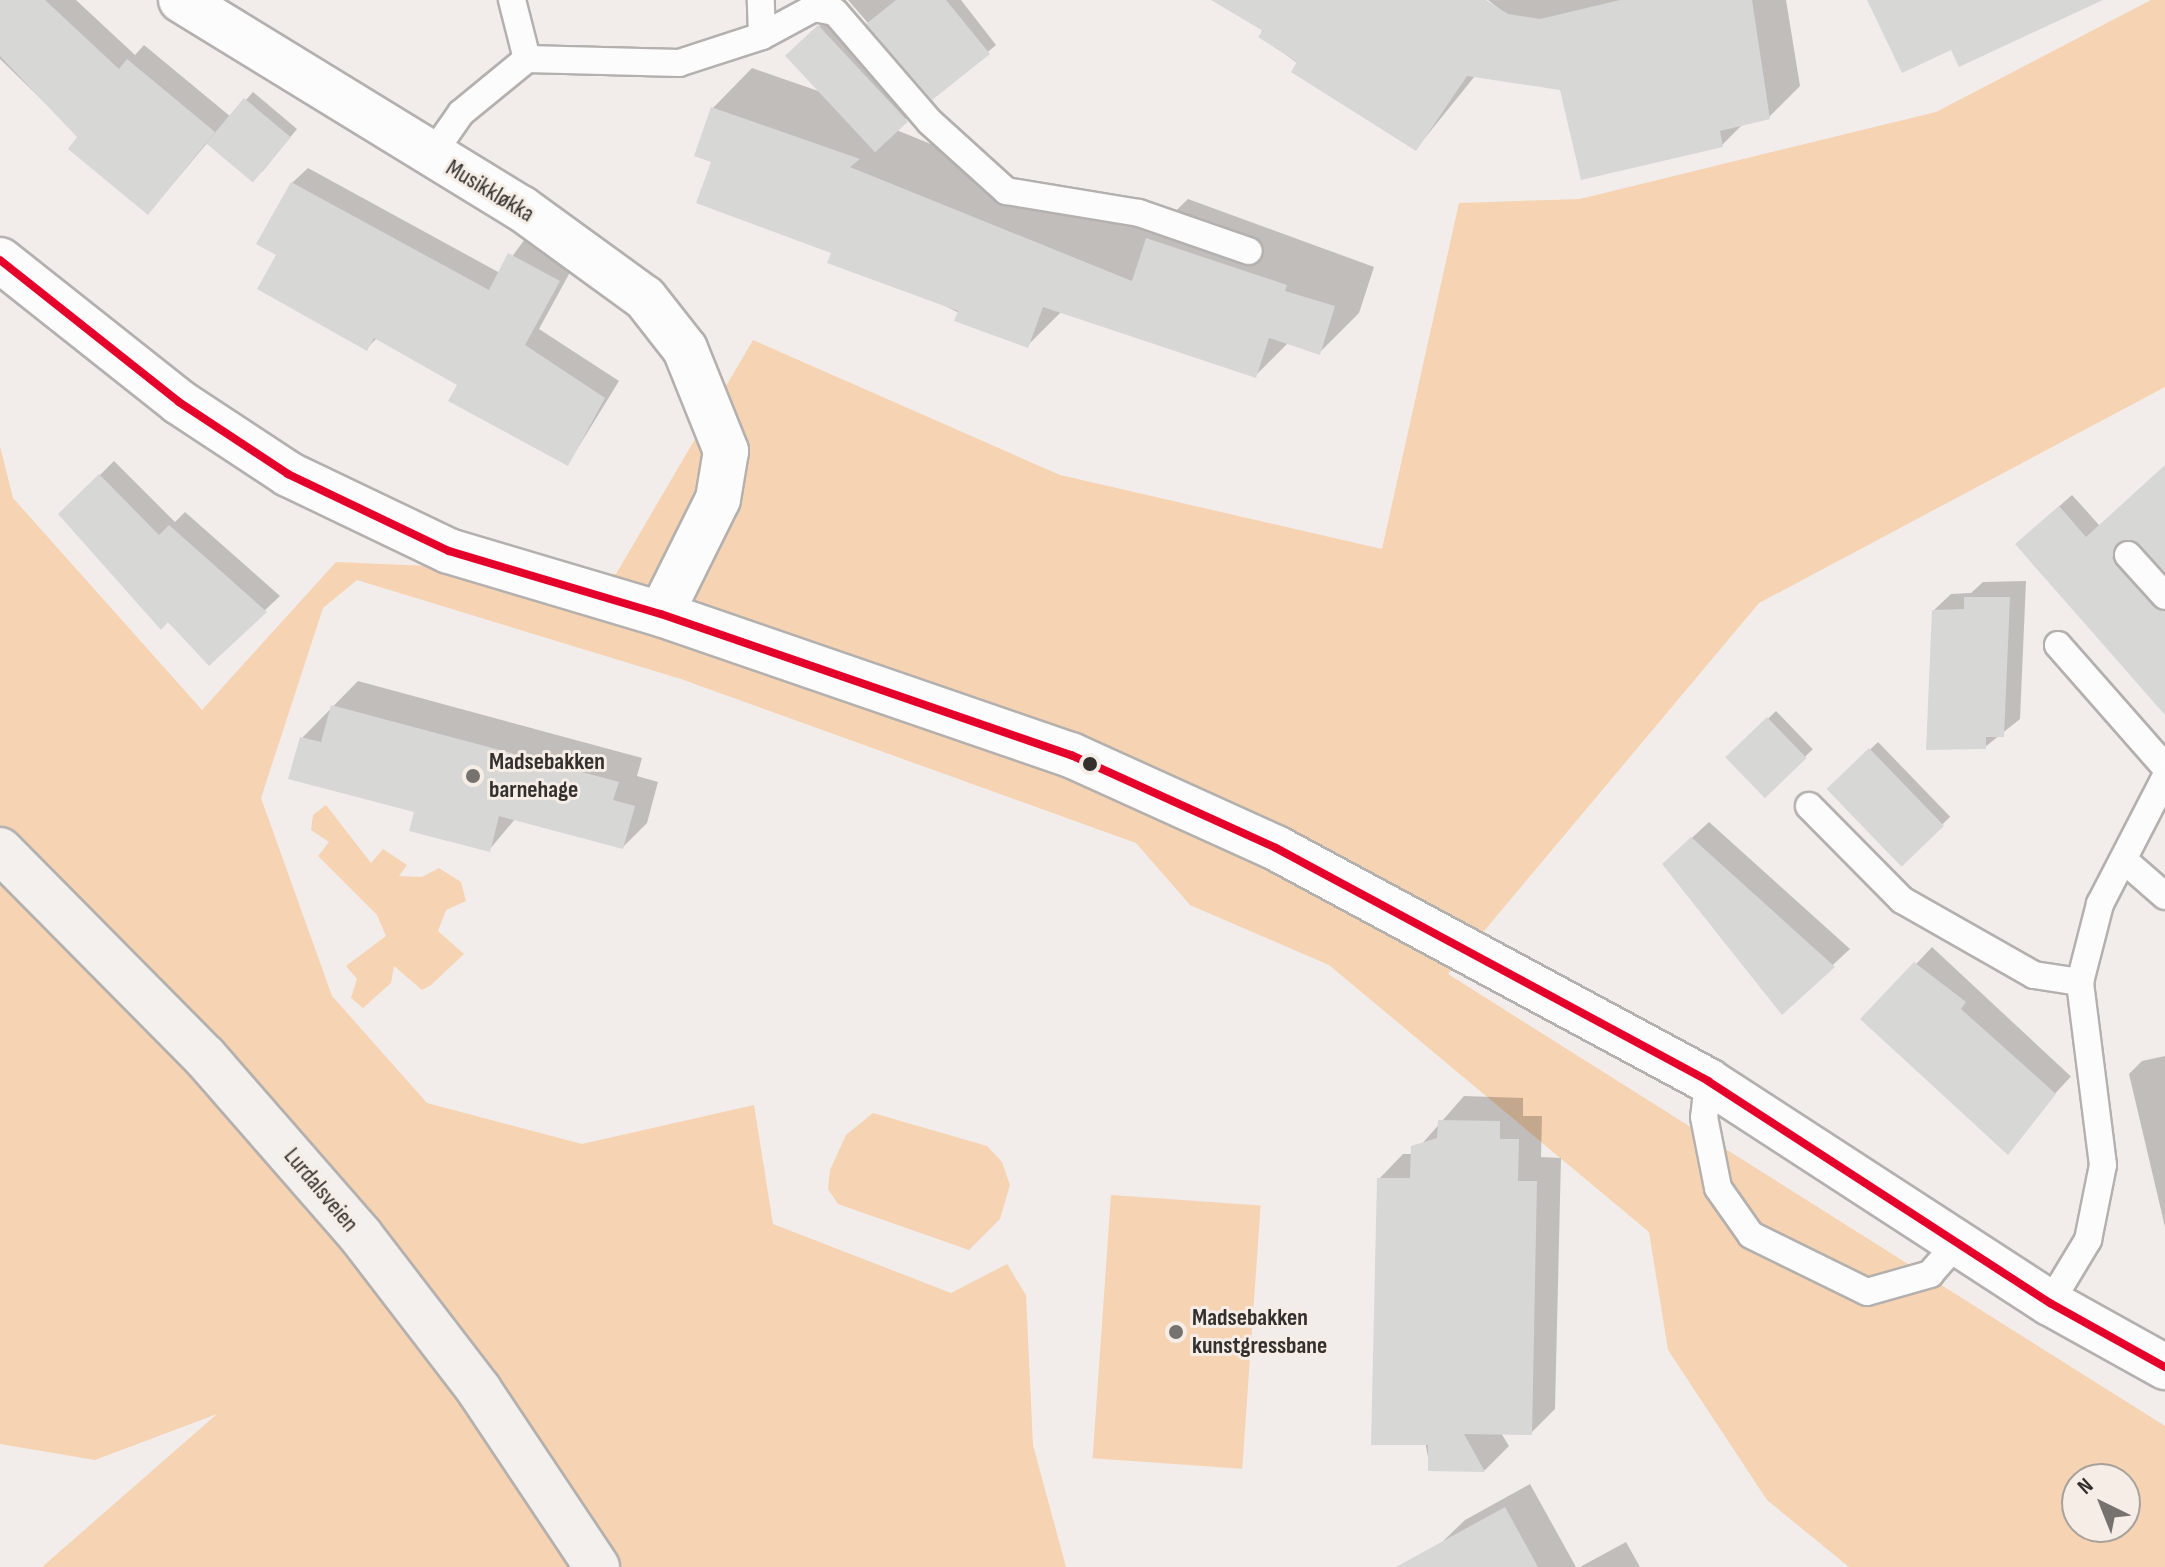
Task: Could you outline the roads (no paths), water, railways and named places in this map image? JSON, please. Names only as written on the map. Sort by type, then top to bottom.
[{"type":"main road","name":"Lurdalsveien","points":[[0,850],[205,1057],[361,1236],[479,1390],[597,1567]]},
{"type":"street","name":"Musikkløkka","points":[[181,0],[603,261],[645,298],[685,349],[726,451],[718,499],[661,614]]},
{"type":"street","points":[[0,260],[179,402],[288,474],[449,551],[661,614],[1071,755],[1276,848],[1708,1081],[2050,1303],[2165,1367]]},
{"type":"lane","points":[[512,0],[527,59]]},
{"type":"lane","points":[[761,0],[762,36]]},
{"type":"lane","points":[[431,156],[461,113],[527,59],[679,63],[762,36],[814,8],[835,12],[930,122],[1006,191],[1139,213],[1249,251]]},
{"type":"lane","points":[[2128,555],[2165,596]]},
{"type":"lane","points":[[2058,645],[2165,767]]},
{"type":"lane","points":[[2050,1303],[2088,1240],[2103,1165],[2080,982],[2100,904],[2125,861],[2165,778]]},
{"type":"lane","points":[[1809,806],[1902,900],[2034,975],[2080,982]]},
{"type":"lane","points":[[2125,861],[2165,896]]},
{"type":"lane","points":[[1708,1081],[1704,1117],[1718,1188],[1751,1235],[1867,1292],[1930,1274],[1957,1243]]},
{"type":"place","name":"Madsebakken barnehage","points":[[473,776]]},
{"type":"place","name":"Madsebakken kunstgressbane","points":[[1176,1332]]}]
